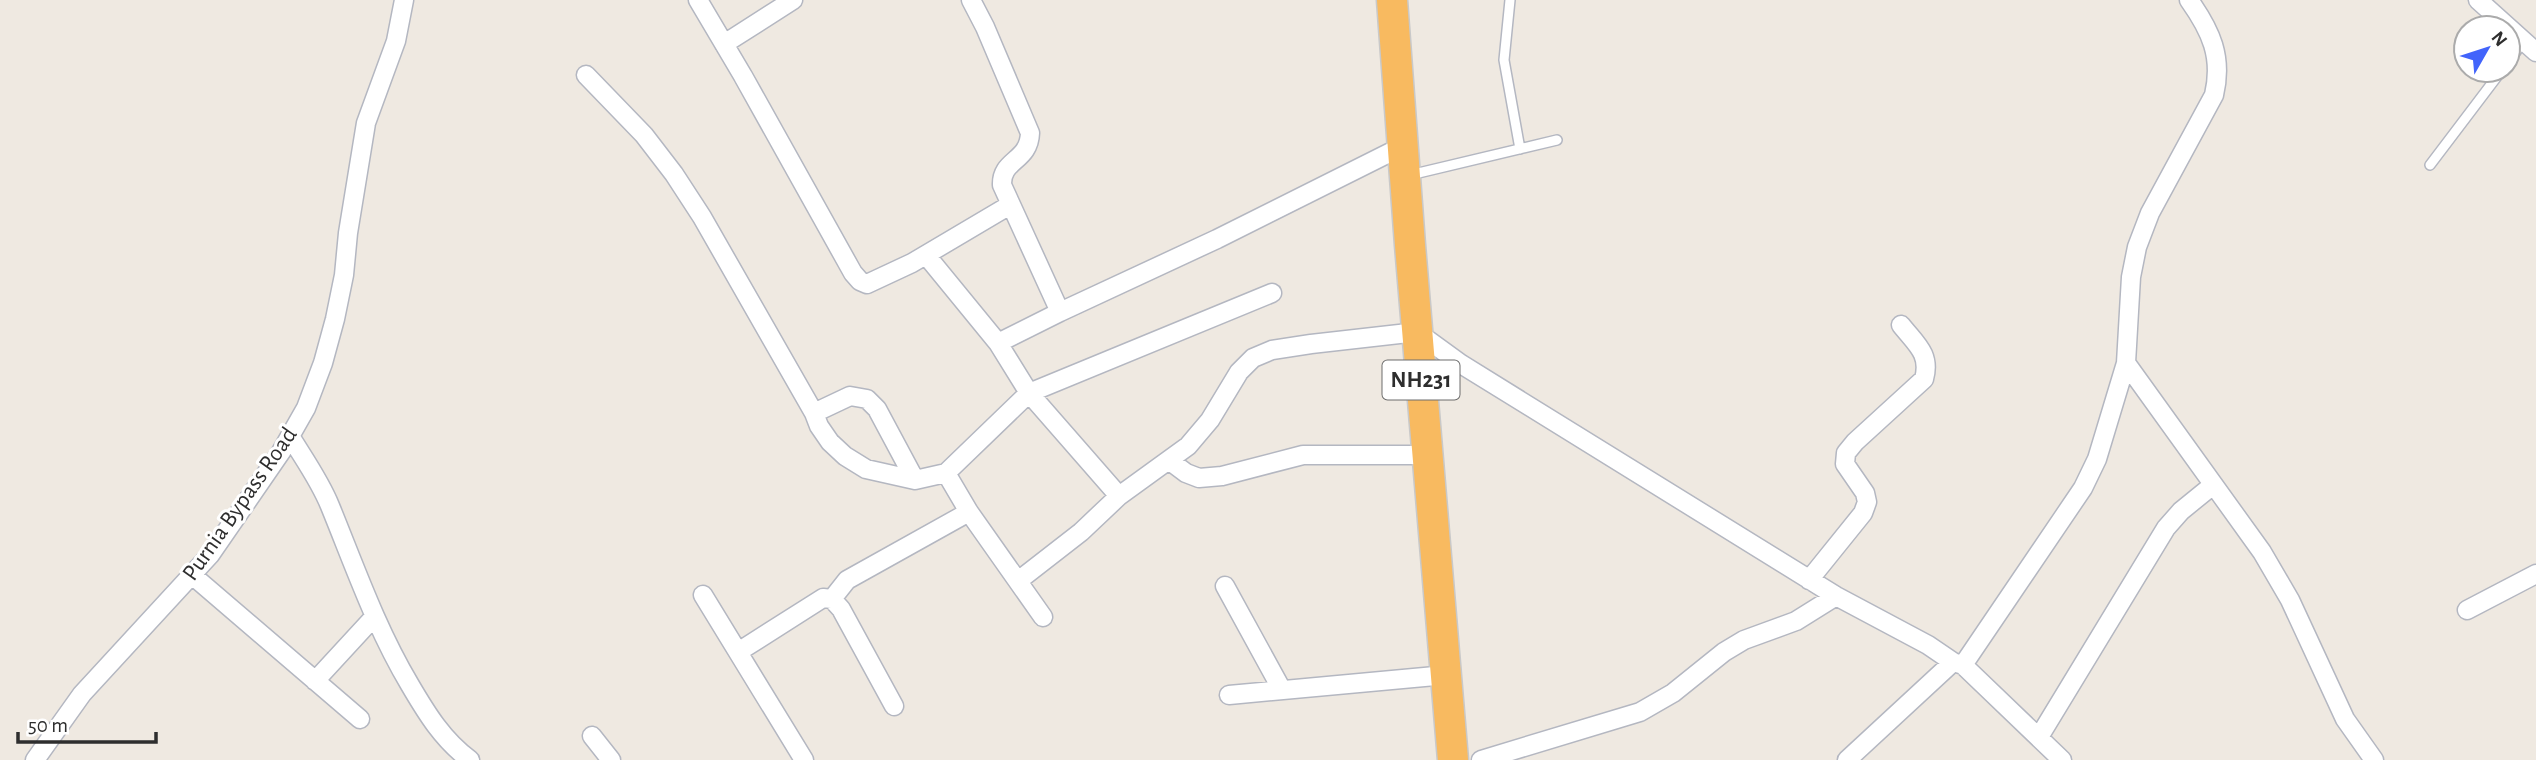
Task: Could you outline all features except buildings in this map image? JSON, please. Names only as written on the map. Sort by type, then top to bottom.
[{"type":"highway","name":"NH231","points":[[1392,0],[1453,760]]},
{"type":"street","name":"Purnia Bypass Road","points":[[34,760],[82,694],[192,575],[247,503],[306,408],[323,363],[335,319],[366,123],[374,95],[396,41],[404,0]]},
{"type":"street","points":[[698,0],[805,190],[860,281],[867,284],[877,281],[1010,205]]},
{"type":"street","points":[[724,44],[793,0]]},
{"type":"street","points":[[971,0],[1030,133],[1030,145],[1007,168],[1002,176],[1002,185],[1060,312]]},
{"type":"street","points":[[1847,760],[1958,663],[2083,488],[2097,459],[2126,363],[2131,277],[2137,247],[2150,212],[2214,95],[2218,77],[2218,61],[2211,38],[2189,0]]},
{"type":"street","points":[[2478,0],[2530,47]]},
{"type":"street","points":[[586,75],[644,135],[674,174],[702,217],[819,426],[845,456],[866,469],[915,480],[946,473],[1029,393],[1272,293]]},
{"type":"street","points":[[998,343],[1217,239],[1403,145]]},
{"type":"street","points":[[926,254],[998,343],[1029,393],[1119,496]]},
{"type":"street","points":[[1809,580],[1863,513],[1867,502],[1865,493],[1845,464],[1846,453],[1924,379],[1928,365],[1925,355],[1901,325]]},
{"type":"street","points":[[1018,581],[1081,533],[1119,496],[1188,446],[1210,420],[1239,372],[1253,358],[1272,350],[1417,332],[1461,364],[1809,580],[1958,663],[2062,760]]},
{"type":"street","points":[[2126,363],[2263,552],[2290,600],[2345,719],[2374,760]]},
{"type":"street","points":[[814,413],[850,396],[867,399],[877,409],[915,480]]},
{"type":"street","points":[[290,436],[326,497],[392,655],[437,728],[452,746],[470,760]]},
{"type":"street","points":[[1170,461],[1186,473],[1199,478],[1222,476],[1303,455],[1427,455]]},
{"type":"street","points":[[946,473],[969,512],[1043,617]]},
{"type":"street","points":[[2039,737],[2166,528],[2181,511],[2213,485]]},
{"type":"street","points":[[832,598],[847,580],[969,512]]},
{"type":"street","points":[[2467,610],[2536,574]]},
{"type":"street","points":[[192,575],[360,719]]},
{"type":"street","points":[[1225,586],[1282,690]]},
{"type":"street","points":[[703,595],[804,760]]},
{"type":"street","points":[[1481,760],[1640,712],[1673,693],[1724,652],[1744,640],[1797,621],[1836,596]]},
{"type":"street","points":[[738,652],[823,598],[832,598]]},
{"type":"street","points":[[832,598],[841,609],[894,706]]},
{"type":"street","points":[[315,681],[374,617]]},
{"type":"street","points":[[1229,695],[1446,675]]},
{"type":"street","points":[[592,736],[611,760]]},
{"type":"lane","points":[[1510,0],[1504,60],[1520,149]]},
{"type":"lane","points":[[2430,164],[2491,84]]},
{"type":"lane","points":[[1405,176],[1558,140]]}]
